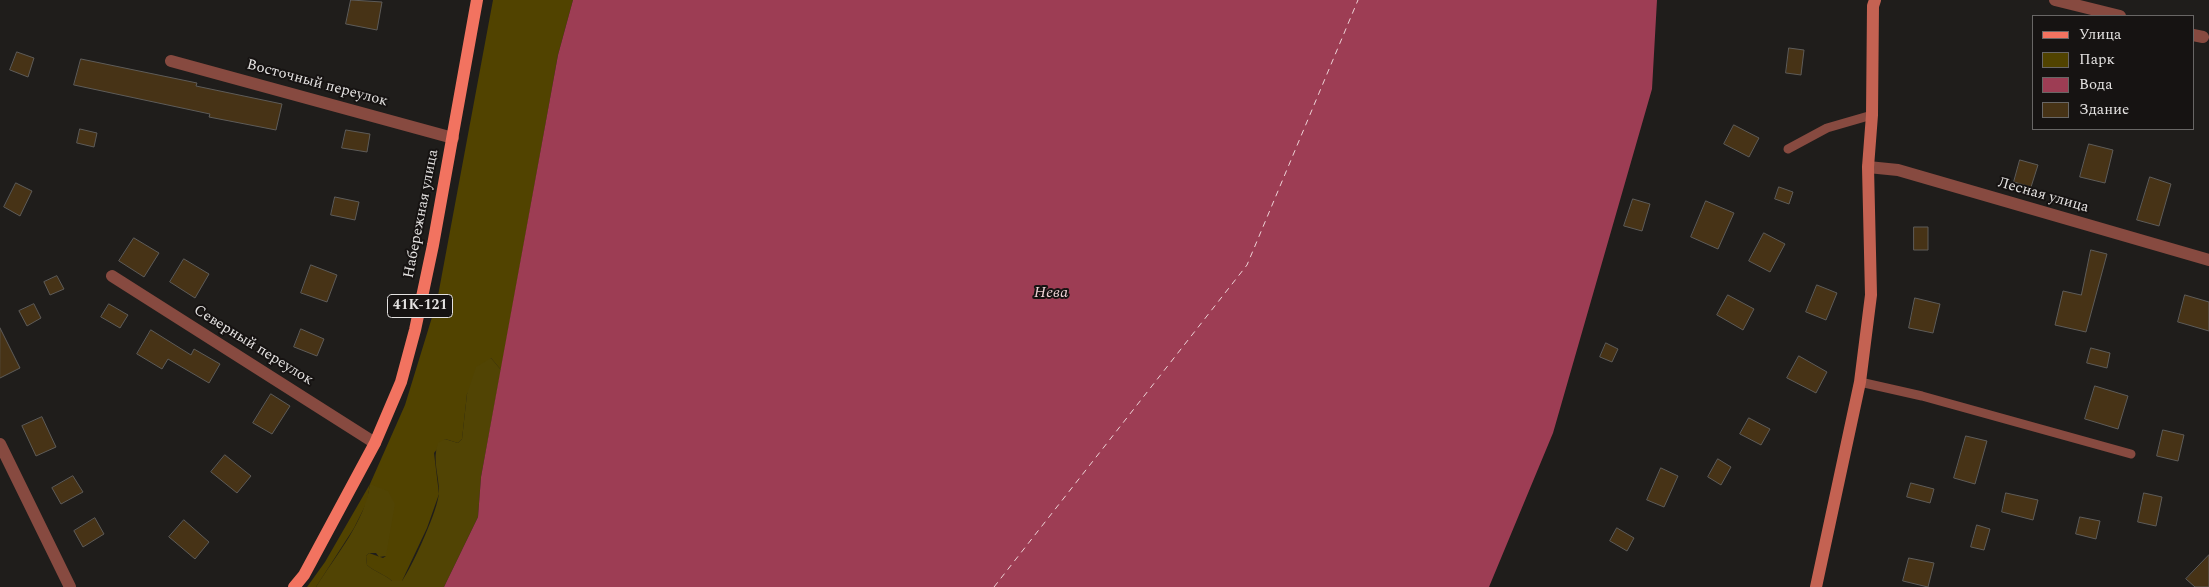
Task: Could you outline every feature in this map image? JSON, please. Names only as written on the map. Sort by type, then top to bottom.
[{"type":"main road","name":"Набережная улица","points":[[294,587],[304,575],[375,443],[401,382],[415,330],[453,138],[477,0]]},
{"type":"street","points":[[1816,587],[1860,382],[1871,295],[1868,166],[1872,115],[1873,6],[1875,0]]},
{"type":"street","points":[[2055,0],[2116,15]]},
{"type":"street","name":"Восточный переулок","points":[[171,61],[453,138]]},
{"type":"street","name":"Лесная улица","points":[[1868,166],[1898,170],[2209,260]]},
{"type":"street","name":"Северный переулок","points":[[112,276],[375,443]]},
{"type":"street","points":[[0,444],[70,587]]},
{"type":"lane","points":[[1788,149],[1827,128],[1872,115]]},
{"type":"lane","points":[[1860,382],[1922,396],[2131,454]]},
{"type":"green space","points":[[493,0],[573,0],[558,55],[501,370],[491,358],[467,394],[462,439],[458,443],[445,439],[434,453],[439,494],[427,528],[402,581],[392,581],[367,565],[366,556],[369,553],[383,558],[386,556],[370,484],[405,405],[437,301]]},
{"type":"green space","points":[[370,484],[367,502],[354,528],[316,587],[307,587],[325,562]]},
{"type":"shaded area","points":[[491,358],[501,370],[481,477],[478,517],[444,587],[316,587],[356,525],[367,498],[370,484],[388,491],[395,504],[386,556],[379,557],[376,553],[369,553],[366,556],[367,565],[392,581],[402,581],[424,537],[438,500],[439,486],[436,468],[436,449],[438,443],[445,439],[458,443],[462,439],[467,394],[476,367]]},
{"type":"water","name":"Нева","points":[[573,0],[1657,0],[1652,89],[1553,433],[1489,587],[444,587],[478,517],[481,477],[558,55]]},
{"type":"building","points":[[351,0],[382,2],[377,30],[346,24]]},
{"type":"building","points":[[1789,48],[1804,50],[1801,75],[1786,73]]},
{"type":"building","points":[[17,52],[34,58],[28,77],[10,70]]},
{"type":"building","points":[[81,59],[197,83],[196,86],[282,104],[276,130],[209,117],[210,114],[74,85]]},
{"type":"building","points":[[1734,125],[1759,138],[1749,157],[1724,144]]},
{"type":"building","points":[[80,129],[97,133],[94,147],[77,143]]},
{"type":"building","points":[[346,130],[370,134],[367,152],[342,148]]},
{"type":"building","points":[[2089,144],[2113,150],[2105,183],[2080,177]]},
{"type":"building","points":[[2020,160],[2038,165],[2031,187],[2014,182]]},
{"type":"building","points":[[2150,177],[2171,184],[2159,226],[2137,220]]},
{"type":"building","points":[[16,183],[32,191],[20,216],[4,207]]},
{"type":"building","points":[[1779,187],[1793,192],[1789,204],[1775,199]]},
{"type":"building","points":[[335,197],[359,202],[355,220],[331,215]]},
{"type":"building","points":[[1633,199],[1650,204],[1642,231],[1624,226]]},
{"type":"building","points":[[1706,201],[1734,213],[1718,249],[1691,237]]},
{"type":"building","points":[[1914,227],[1928,227],[1928,250],[1914,250]]},
{"type":"building","points":[[1764,233],[1785,244],[1770,272],[1749,261]]},
{"type":"building","points":[[134,238],[159,253],[144,277],[119,261]]},
{"type":"building","points":[[2091,250],[2107,254],[2086,332],[2055,325],[2063,291],[2081,295]]},
{"type":"building","points":[[184,259],[209,274],[195,298],[170,282]]},
{"type":"building","points":[[311,265],[337,275],[327,302],[301,293]]},
{"type":"building","points":[[57,276],[64,289],[50,295],[44,282]]},
{"type":"building","points":[[1817,285],[1837,293],[1826,320],[1806,312]]},
{"type":"building","points":[[1728,295],[1754,309],[1743,330],[1717,315]]},
{"type":"building","points":[[2185,295],[2209,302],[2209,331],[2178,322]]},
{"type":"building","points":[[1915,298],[1940,304],[1933,333],[1909,328]]},
{"type":"building","points":[[34,304],[41,318],[27,326],[19,311]]},
{"type":"building","points":[[109,304],[128,315],[120,328],[101,317]]},
{"type":"building","points":[[0,328],[20,368],[0,378]]},
{"type":"building","points":[[301,329],[324,339],[317,356],[294,347]]},
{"type":"building","points":[[151,330],[191,355],[194,349],[220,364],[209,383],[168,359],[162,369],[137,354]]},
{"type":"building","points":[[1606,343],[1618,349],[1612,362],[1600,357]]},
{"type":"building","points":[[2091,348],[2110,353],[2107,368],[2087,363]]},
{"type":"building","points":[[1799,356],[1827,372],[1816,393],[1787,378]]},
{"type":"building","points":[[2095,386],[2128,396],[2118,429],[2085,419]]},
{"type":"building","points":[[271,394],[290,406],[272,434],[253,423]]},
{"type":"building","points":[[42,417],[56,447],[36,456],[22,426]]},
{"type":"building","points":[[1749,418],[1770,429],[1761,445],[1740,434]]},
{"type":"building","points":[[2163,430],[2184,435],[2178,461],[2157,456]]},
{"type":"building","points":[[1966,436],[1987,441],[1975,484],[1954,478]]},
{"type":"building","points":[[225,455],[251,476],[237,493],[211,472]]},
{"type":"building","points":[[1718,459],[1731,467],[1721,485],[1708,477]]},
{"type":"building","points":[[1661,468],[1678,476],[1664,507],[1647,500]]},
{"type":"building","points":[[73,476],[83,492],[61,504],[52,488]]},
{"type":"building","points":[[1911,483],[1934,489],[1930,503],[1907,497]]},
{"type":"building","points":[[2006,493],[2038,500],[2033,520],[2002,512]]},
{"type":"building","points":[[2144,493],[2162,497],[2156,526],[2138,522]]},
{"type":"building","points":[[2080,517],[2100,521],[2096,539],[2076,534]]},
{"type":"building","points":[[95,518],[104,534],[83,547],[74,531]]},
{"type":"building","points":[[184,520],[209,542],[195,559],[169,537]]},
{"type":"building","points":[[1977,525],[1990,529],[1984,550],[1971,547]]},
{"type":"building","points":[[1617,528],[1634,538],[1627,551],[1610,541]]},
{"type":"building","points":[[2209,555],[2209,587],[2195,587],[2186,579]]},
{"type":"building","points":[[1909,558],[1934,563],[1928,587],[1903,581]]},
{"type":"ferry route","points":[[994,587],[1247,265],[1358,0]]}]
